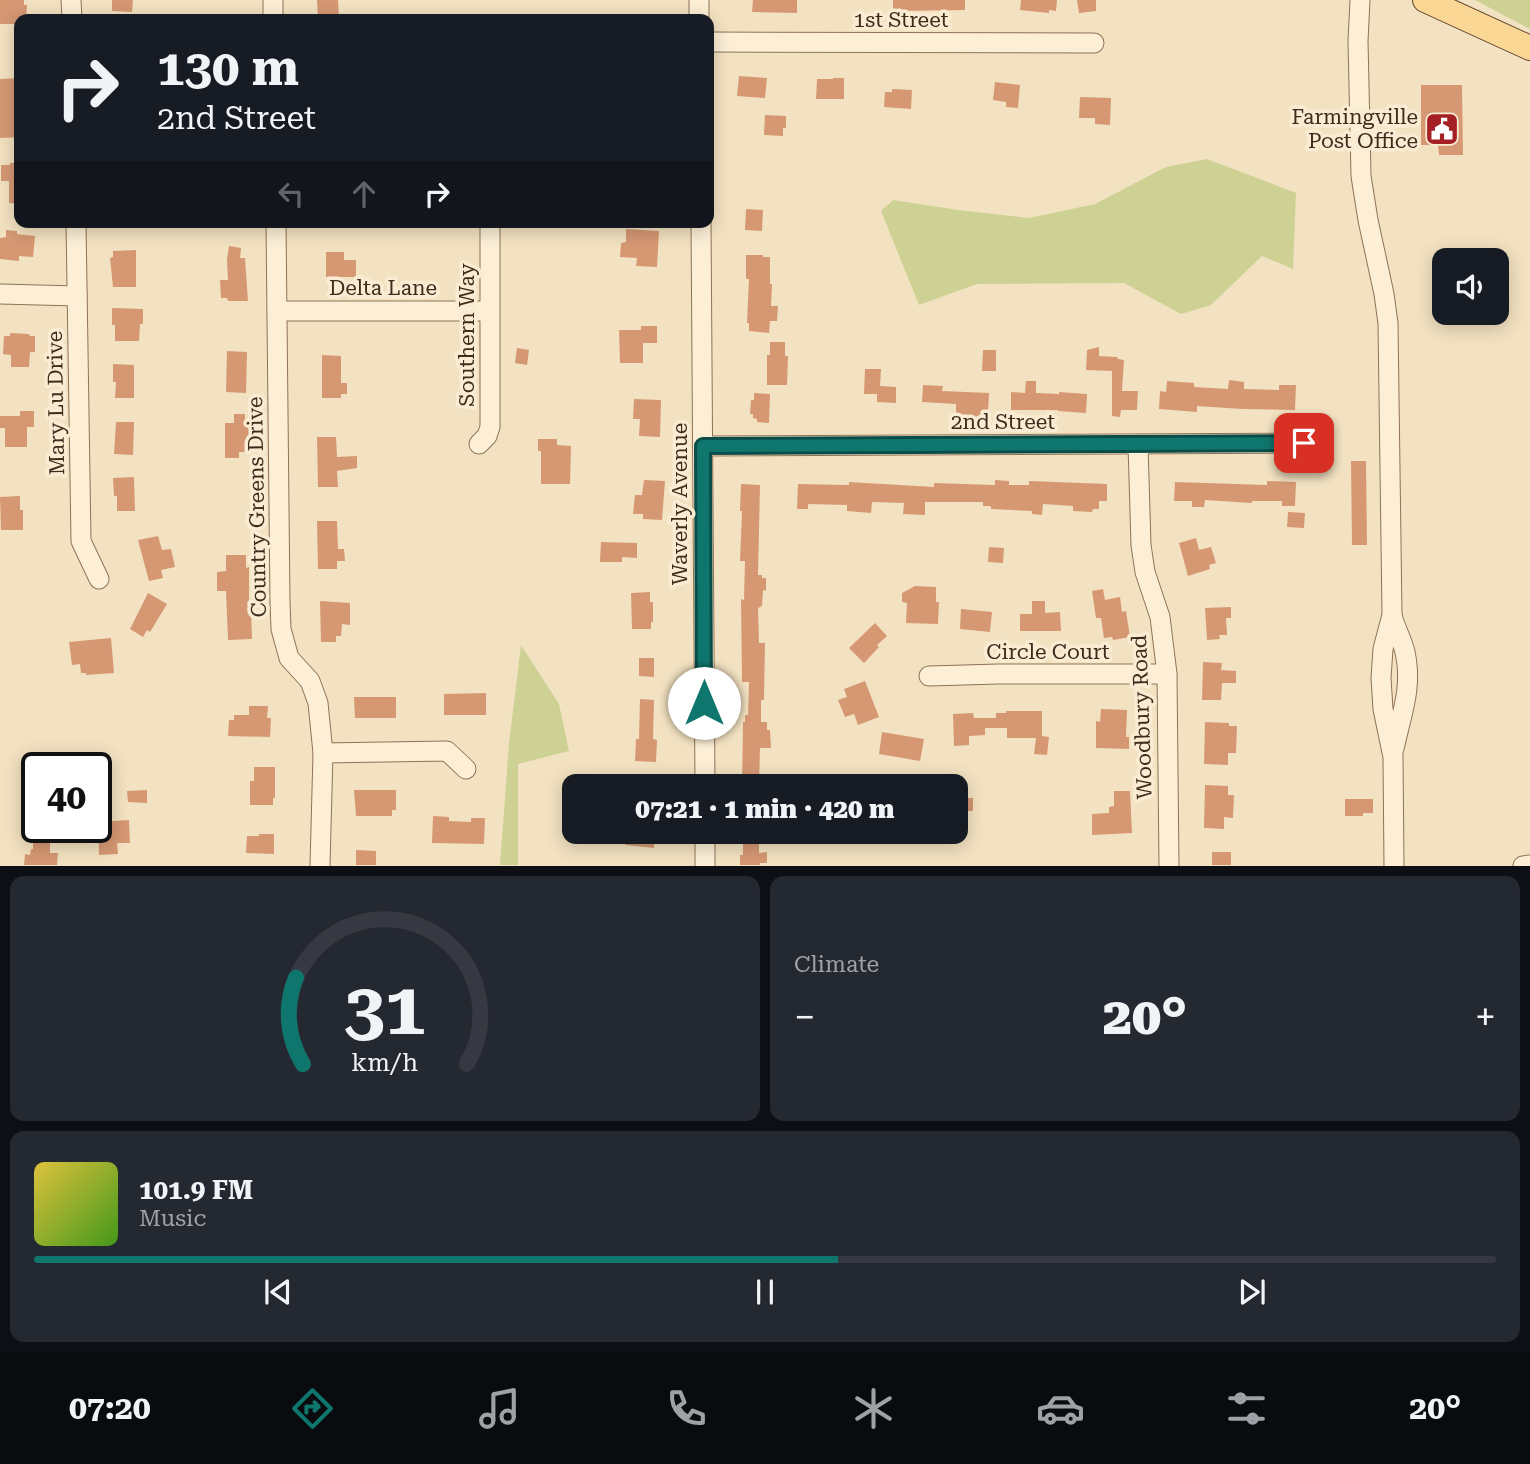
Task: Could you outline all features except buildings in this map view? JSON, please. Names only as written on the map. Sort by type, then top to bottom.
[{"type":"main road","points":[[1425,0],[1530,48]]},
{"type":"street","points":[[1360,0],[1358,41],[1361,176],[1388,323],[1392,615],[1404,649],[1407,685],[1405,709],[1393,757],[1394,866]]},
{"type":"street","name":"1st Street","points":[[714,42],[1094,43]]},
{"type":"street","name":"Mary Lu Drive","points":[[76,228],[81,541],[99,579]]},
{"type":"street","name":"Country Greens Drive","points":[[276,228],[281,629],[289,658],[310,681],[318,703],[323,753],[320,866]]},
{"type":"street","name":"Southern Way","points":[[479,444],[487,436],[490,426],[490,228]]},
{"type":"street","name":"Waverly Avenue","points":[[701,228],[705,774]]},
{"type":"street","points":[[0,294],[77,296]]},
{"type":"street","name":"Delta Lane","points":[[277,311],[489,311]]},
{"type":"street","name":"2nd Street","points":[[703,446],[1304,443]]},
{"type":"street","name":"Woodbury Road","points":[[1138,445],[1140,545],[1145,572],[1160,617],[1167,674],[1169,866]]},
{"type":"street","name":"Circle Court","points":[[929,676],[1167,674]]},
{"type":"street","points":[[323,753],[447,751],[466,769]]},
{"type":"street","points":[[705,844],[705,866]]},
{"type":"street","points":[[1523,866],[1530,865]]},
{"type":"green space","points":[[1475,0],[1530,0],[1530,29]]},
{"type":"green space","points":[[1207,159],[1296,193],[1293,269],[1262,256],[1211,305],[1181,314],[1124,283],[977,284],[919,305],[881,211],[893,200],[1029,218],[1095,204],[1166,167]]},
{"type":"green space","points":[[521,645],[559,704],[569,751],[518,764],[518,865],[500,865],[509,743]]},
{"type":"place","name":"Farmingville Post Office","points":[[1442,129]]},
{"type":"route","points":[[704,703],[703,446],[1304,443]]}]
